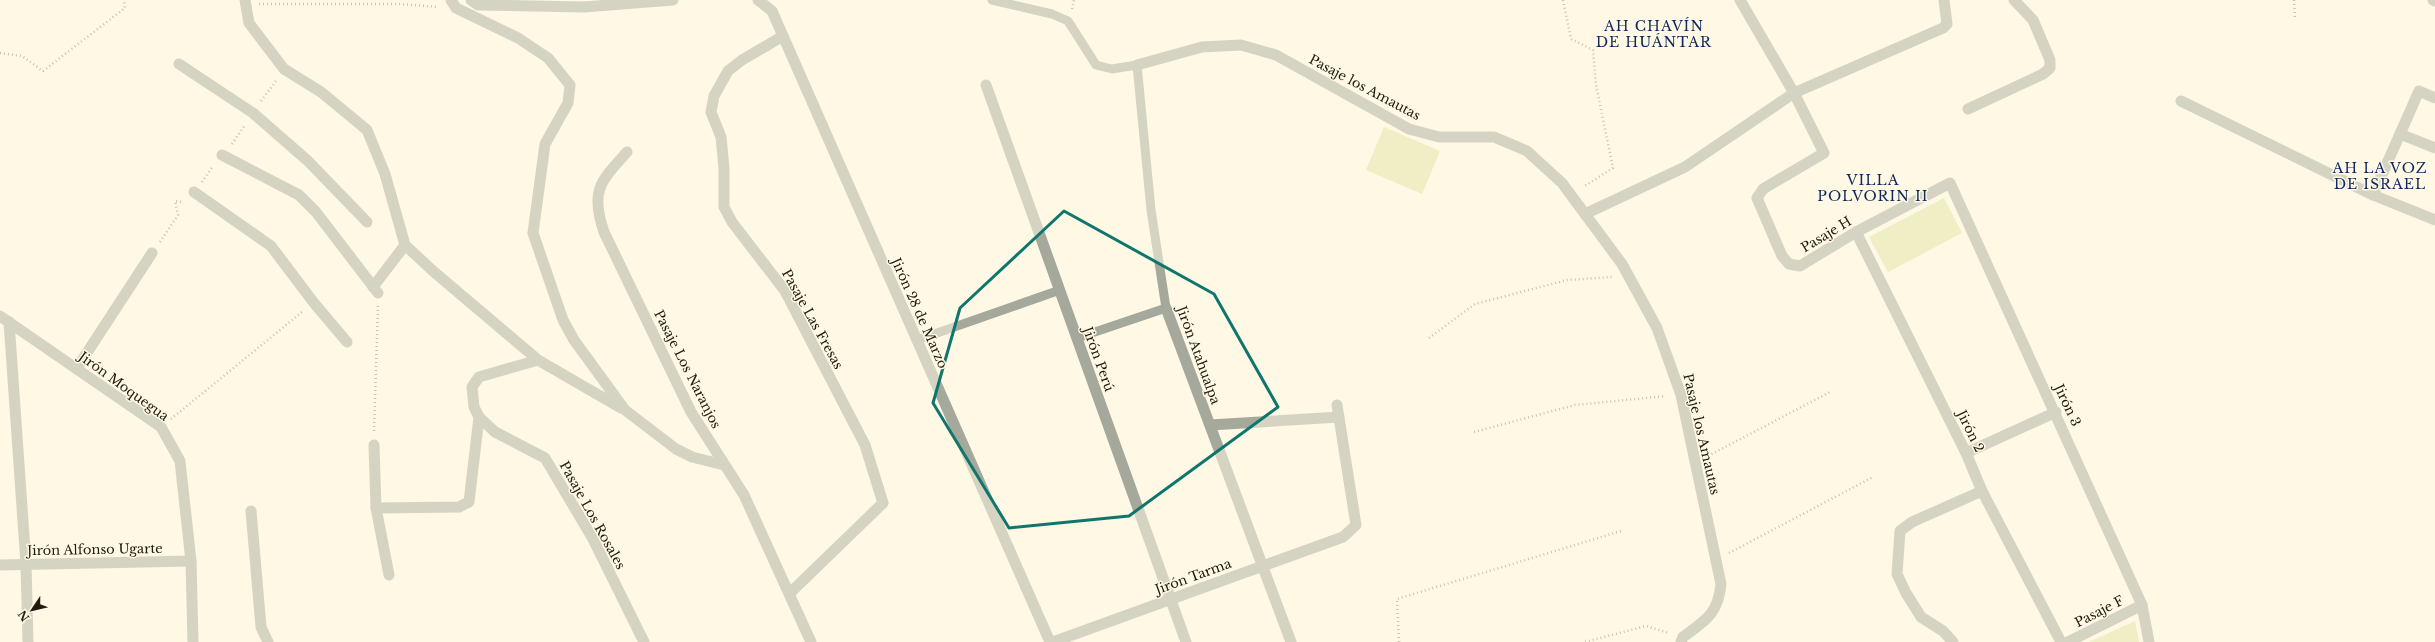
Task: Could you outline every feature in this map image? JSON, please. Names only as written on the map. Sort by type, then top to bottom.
[{"type":"street","points":[[474,2],[584,7],[673,0]]},
{"type":"street","name":"Jirón 28 de Marzo","points":[[758,0],[772,12],[783,36],[1050,642]]},
{"type":"street","points":[[1740,0],[1794,93]]},
{"type":"street","points":[[1585,214],[1685,166],[1794,93],[1943,28],[1947,24],[1948,20],[1944,0]]},
{"type":"street","points":[[1968,109],[2043,74],[2050,68],[2050,60],[2033,20],[2014,0]]},
{"type":"street","points":[[245,2],[252,29],[284,69],[321,92],[367,130],[385,174],[405,245],[433,271],[538,360],[625,410],[676,449],[692,457],[724,465]]},
{"type":"street","points":[[454,4],[518,38],[548,58],[570,85],[568,103],[544,144],[534,238],[563,320],[574,340],[625,410]]},
{"type":"street","name":"Pasaje Las Fresas","points":[[783,36],[742,60],[728,71],[714,96],[711,112],[721,137],[724,168],[724,207],[732,222],[785,291],[865,445],[883,503],[790,594]]},
{"type":"street","name":"Pasaje los Amautas","points":[[1137,65],[1202,47],[1240,45],[1276,55],[1409,129],[1438,137],[1494,137],[1528,151],[1562,183],[1628,276],[1657,328],[1680,395],[1721,584],[1719,601],[1710,616],[1682,640]]},
{"type":"street","points":[[179,64],[253,113],[308,161],[367,222]]},
{"type":"street","name":"Jirón Perú","points":[[986,84],[1186,642]]},
{"type":"street","points":[[2373,195],[2419,91],[2435,98]]},
{"type":"street","name":"Pasaje H","points":[[1794,93],[1824,153],[1763,189],[1757,198],[1782,256],[1789,264],[1800,266],[1856,232],[1950,183]]},
{"type":"street","points":[[2181,101],[2373,195],[2435,220]]},
{"type":"street","points":[[2400,134],[2435,148]]},
{"type":"street","name":"Pasaje Los Naranjos","points":[[627,152],[603,178],[598,194],[597,211],[604,232],[691,412],[744,495],[811,642]]},
{"type":"street","points":[[222,155],[299,195],[316,212],[376,290],[405,245]]},
{"type":"street","name":"Jirón 3","points":[[1950,183],[2056,412],[2142,605],[2149,642]]},
{"type":"street","points":[[194,192],[270,246],[314,303],[347,342]]},
{"type":"street","name":"Jirón 2","points":[[1856,232],[1966,453],[1982,491],[2061,642]]},
{"type":"street","points":[[77,368],[152,253]]},
{"type":"street","name":"Jirón Atahualpa","points":[[1166,308],[1291,642]]},
{"type":"street","points":[[5,319],[26,564],[28,642]]},
{"type":"street","name":"Jirón Moquegua","points":[[5,319],[161,426],[180,461],[191,561],[193,642]]},
{"type":"street","name":"Pasaje Los Rosales","points":[[538,360],[479,378],[475,381],[472,387],[472,400],[479,417],[494,432],[545,458],[593,539],[644,642]]},
{"type":"street","points":[[1210,425],[1339,417],[1336,405]]},
{"type":"street","points":[[1966,453],[2056,412]]},
{"type":"street","points":[[376,508],[459,507],[466,505],[470,496],[479,417]]},
{"type":"street","name":"Jirón Tarma","points":[[1053,642],[1343,537],[1356,525],[1339,417]]},
{"type":"street","points":[[374,445],[376,508],[389,575]]},
{"type":"street","points":[[1954,642],[1944,631],[1922,617],[1906,592],[1897,574],[1900,531],[1912,522],[1982,491]]},
{"type":"street","points":[[251,511],[261,627],[268,642]]},
{"type":"street","name":"Jirón Alfonso Ugarte","points":[[0,565],[191,561]]},
{"type":"street","name":"Pasaje F","points":[[2068,642],[2142,605]]},
{"type":"lane","points":[[992,0],[1052,14],[1068,21],[1096,65],[1112,69],[1137,65]]},
{"type":"lane","name":"Jirón Atahualpa","points":[[1137,65],[1151,210],[1166,308]]},
{"type":"lane","points":[[917,340],[1060,290]]},
{"type":"lane","points":[[1077,338],[1166,308]]},
{"type":"path","points":[[0,53],[22,56],[43,71],[125,8],[124,0]]},
{"type":"path","points":[[1563,0],[1571,39],[1592,50],[1596,84],[1613,168],[1571,196]]},
{"type":"path","points":[[2294,0],[2295,18]]},
{"type":"path","points":[[245,2],[454,4]]},
{"type":"path","points":[[1428,338],[1475,304],[1567,280],[1628,276]]},
{"type":"path","points":[[374,445],[376,290]]},
{"type":"path","points":[[161,426],[314,303]]},
{"type":"path","points":[[1695,463],[1830,392]]},
{"type":"path","points":[[1474,432],[1575,405],[1680,395]]},
{"type":"path","points":[[1716,560],[1873,477]]},
{"type":"path","points":[[1400,642],[1397,599],[1621,531]]},
{"type":"path","points":[[1585,642],[1646,626],[1682,640]]},
{"type":"highlighted area","points":[[1064,211],[1214,294],[1278,407],[1129,516],[1009,528],[933,403],[960,308]]},
{"type":"green space","points":[[1384,127],[1440,151],[1422,194],[1366,170]]},
{"type":"green space","points":[[1944,198],[1962,233],[1888,272],[1869,237]]},
{"type":"green space","points":[[2135,621],[2139,642],[2089,642]]},
{"type":"district","name":"AH CHAVÍN DE HUÁNTAR","points":[[1654,34]]},
{"type":"district","name":"AH LA VOZ DE ISRAEL","points":[[2380,176]]},
{"type":"district","name":"VILLA POLVORIN II","points":[[1873,188]]}]
